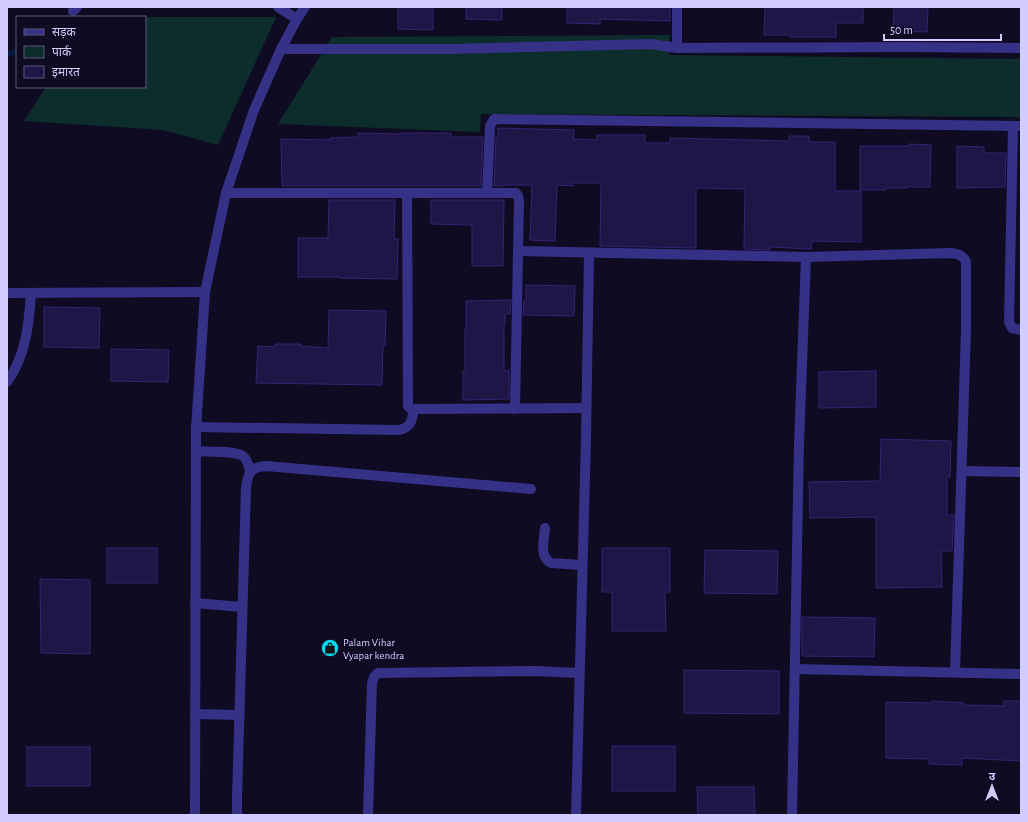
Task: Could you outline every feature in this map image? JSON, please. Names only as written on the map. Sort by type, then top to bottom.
[{"type":"street","points":[[278,7],[297,20]]},
{"type":"street","points":[[194,815],[196,427],[205,292],[226,192],[254,110],[281,49],[306,7]]},
{"type":"street","points":[[677,7],[677,48]]},
{"type":"street","points":[[281,49],[451,49],[651,44],[677,48],[1021,48]]},
{"type":"street","points":[[488,193],[490,126],[494,119],[1017,126],[1010,322],[1012,328],[1021,330]]},
{"type":"street","points":[[226,192],[516,193],[518,196],[518,251],[515,409]]},
{"type":"street","points":[[407,193],[408,406],[411,409],[586,408]]},
{"type":"street","points":[[518,251],[806,257],[951,253],[959,254],[964,257],[966,262],[966,330],[955,672]]},
{"type":"street","points":[[576,815],[589,253]]},
{"type":"street","points":[[792,815],[799,444],[806,257]]},
{"type":"street","points":[[7,293],[205,292]]},
{"type":"street","points":[[7,382],[12,375],[27,335],[30,320],[31,293]]},
{"type":"street","points":[[196,427],[398,430],[404,429],[412,422],[414,409]]},
{"type":"street","points":[[196,451],[235,453],[243,455],[248,461],[250,471]]},
{"type":"street","points":[[237,815],[236,798],[246,488],[250,471],[256,466],[266,466],[531,488]]},
{"type":"street","points":[[962,471],[1021,472]]},
{"type":"street","points":[[545,528],[543,554],[547,561],[556,563],[582,564]]},
{"type":"street","points":[[195,603],[242,607]]},
{"type":"street","points":[[795,669],[1021,674]]},
{"type":"street","points":[[368,815],[372,683],[374,677],[378,673],[535,671],[579,673]]},
{"type":"street","points":[[195,714],[239,715]]},
{"type":"green space","points":[[146,17],[276,17],[218,145],[163,130],[24,121],[45,88],[146,88]]},
{"type":"green space","points":[[670,35],[669,55],[1021,59],[1021,130],[1020,117],[481,114],[480,132],[278,124],[332,37]]},
{"type":"building","points":[[398,7],[433,7],[433,30],[398,29]]},
{"type":"building","points":[[466,7],[502,7],[502,20],[466,19]]},
{"type":"building","points":[[567,7],[670,7],[670,21],[600,19],[600,24],[567,23]]},
{"type":"building","points":[[765,7],[863,7],[863,23],[836,23],[836,37],[790,37],[790,35],[764,35]]},
{"type":"building","points":[[894,7],[928,7],[927,32],[893,31]]},
{"type":"building","points":[[498,128],[574,130],[573,139],[597,140],[597,135],[645,135],[645,143],[670,143],[670,138],[789,141],[789,136],[809,136],[809,142],[835,142],[835,191],[861,191],[861,242],[812,241],[811,249],[770,247],[770,250],[744,249],[745,189],[696,188],[696,248],[600,246],[601,183],[573,183],[573,186],[557,185],[555,241],[530,240],[532,185],[494,186],[496,137],[498,137]]},
{"type":"building","points":[[358,133],[451,133],[451,137],[483,137],[481,186],[282,186],[281,139],[331,140],[330,138],[358,137]]},
{"type":"building","points":[[909,144],[931,145],[930,187],[860,190],[860,146],[909,146]]},
{"type":"building","points":[[957,146],[984,147],[984,153],[1006,153],[1005,187],[957,188]]},
{"type":"building","points":[[329,200],[395,200],[394,239],[398,239],[397,279],[298,277],[298,238],[328,238]]},
{"type":"building","points":[[431,200],[504,200],[503,266],[472,266],[472,225],[431,224]]},
{"type":"building","points":[[526,285],[575,286],[574,316],[523,315],[524,300],[526,300]]},
{"type":"building","points":[[511,300],[510,314],[505,314],[504,324],[504,371],[509,370],[509,399],[463,400],[466,301]]},
{"type":"building","points":[[44,307],[100,308],[99,348],[44,347]]},
{"type":"building","points":[[329,310],[386,311],[382,385],[256,383],[258,346],[275,347],[275,344],[301,344],[301,346],[328,348]]},
{"type":"building","points":[[111,349],[169,350],[168,382],[111,381]]},
{"type":"building","points":[[876,371],[876,407],[819,408],[819,372]]},
{"type":"building","points":[[881,439],[951,441],[950,477],[947,477],[947,515],[954,515],[952,551],[941,551],[942,587],[876,588],[876,517],[810,518],[809,482],[880,481]]},
{"type":"building","points":[[107,548],[157,548],[157,583],[107,583]]},
{"type":"building","points":[[602,548],[670,548],[670,592],[665,592],[666,631],[612,631],[612,592],[602,592]]},
{"type":"building","points":[[705,550],[778,551],[777,594],[704,593]]},
{"type":"building","points":[[40,579],[90,580],[90,654],[41,653]]},
{"type":"building","points":[[802,617],[875,618],[874,657],[802,656]]},
{"type":"building","points":[[684,670],[779,671],[779,714],[684,713]]},
{"type":"building","points":[[932,701],[964,703],[964,705],[1004,706],[1004,701],[1021,701],[1021,761],[962,758],[962,765],[929,764],[929,759],[886,758],[886,702],[931,703]]},
{"type":"building","points":[[612,746],[675,746],[675,791],[612,791]]},
{"type":"building","points":[[27,747],[90,747],[90,786],[27,786]]},
{"type":"building","points":[[697,787],[754,787],[755,815],[698,815]]},
{"type":"waterway","points":[[7,55],[16,50]]},
{"type":"place","name":"Palam Vihar Vyapar kendra","points":[[330,648]]}]
